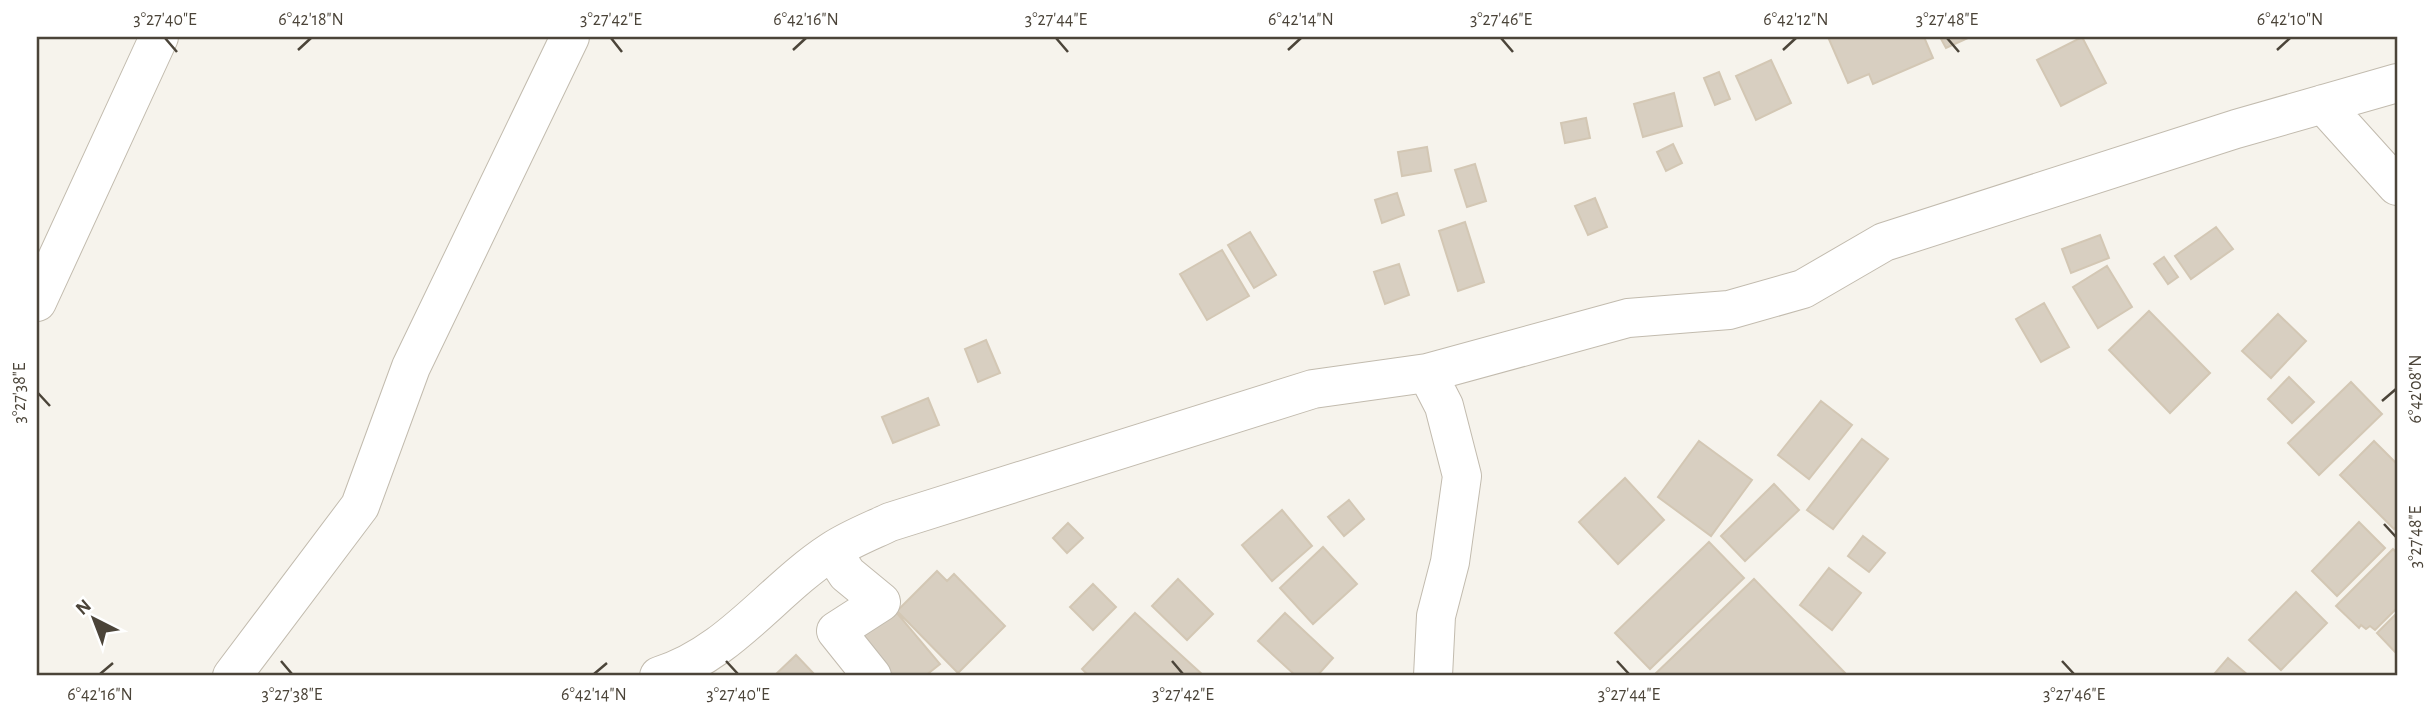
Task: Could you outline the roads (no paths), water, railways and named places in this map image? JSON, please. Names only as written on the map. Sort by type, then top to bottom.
[{"type":"street","points":[[37,302],[159,37]]},
{"type":"street","points":[[232,676],[360,506],[411,367],[570,37]]},
{"type":"street","points":[[659,676],[689,665],[736,634],[832,551],[890,522],[1313,389],[1427,373],[1629,318],[1728,310],[1803,289],[1884,242],[2397,83]]},
{"type":"street","points":[[2323,104],[2397,186]]},
{"type":"street","points":[[1427,373],[1444,407],[1462,476],[1450,562],[1436,616],[1433,676]]},
{"type":"street","points":[[832,551],[847,574],[881,602],[836,631],[872,676]]}]
